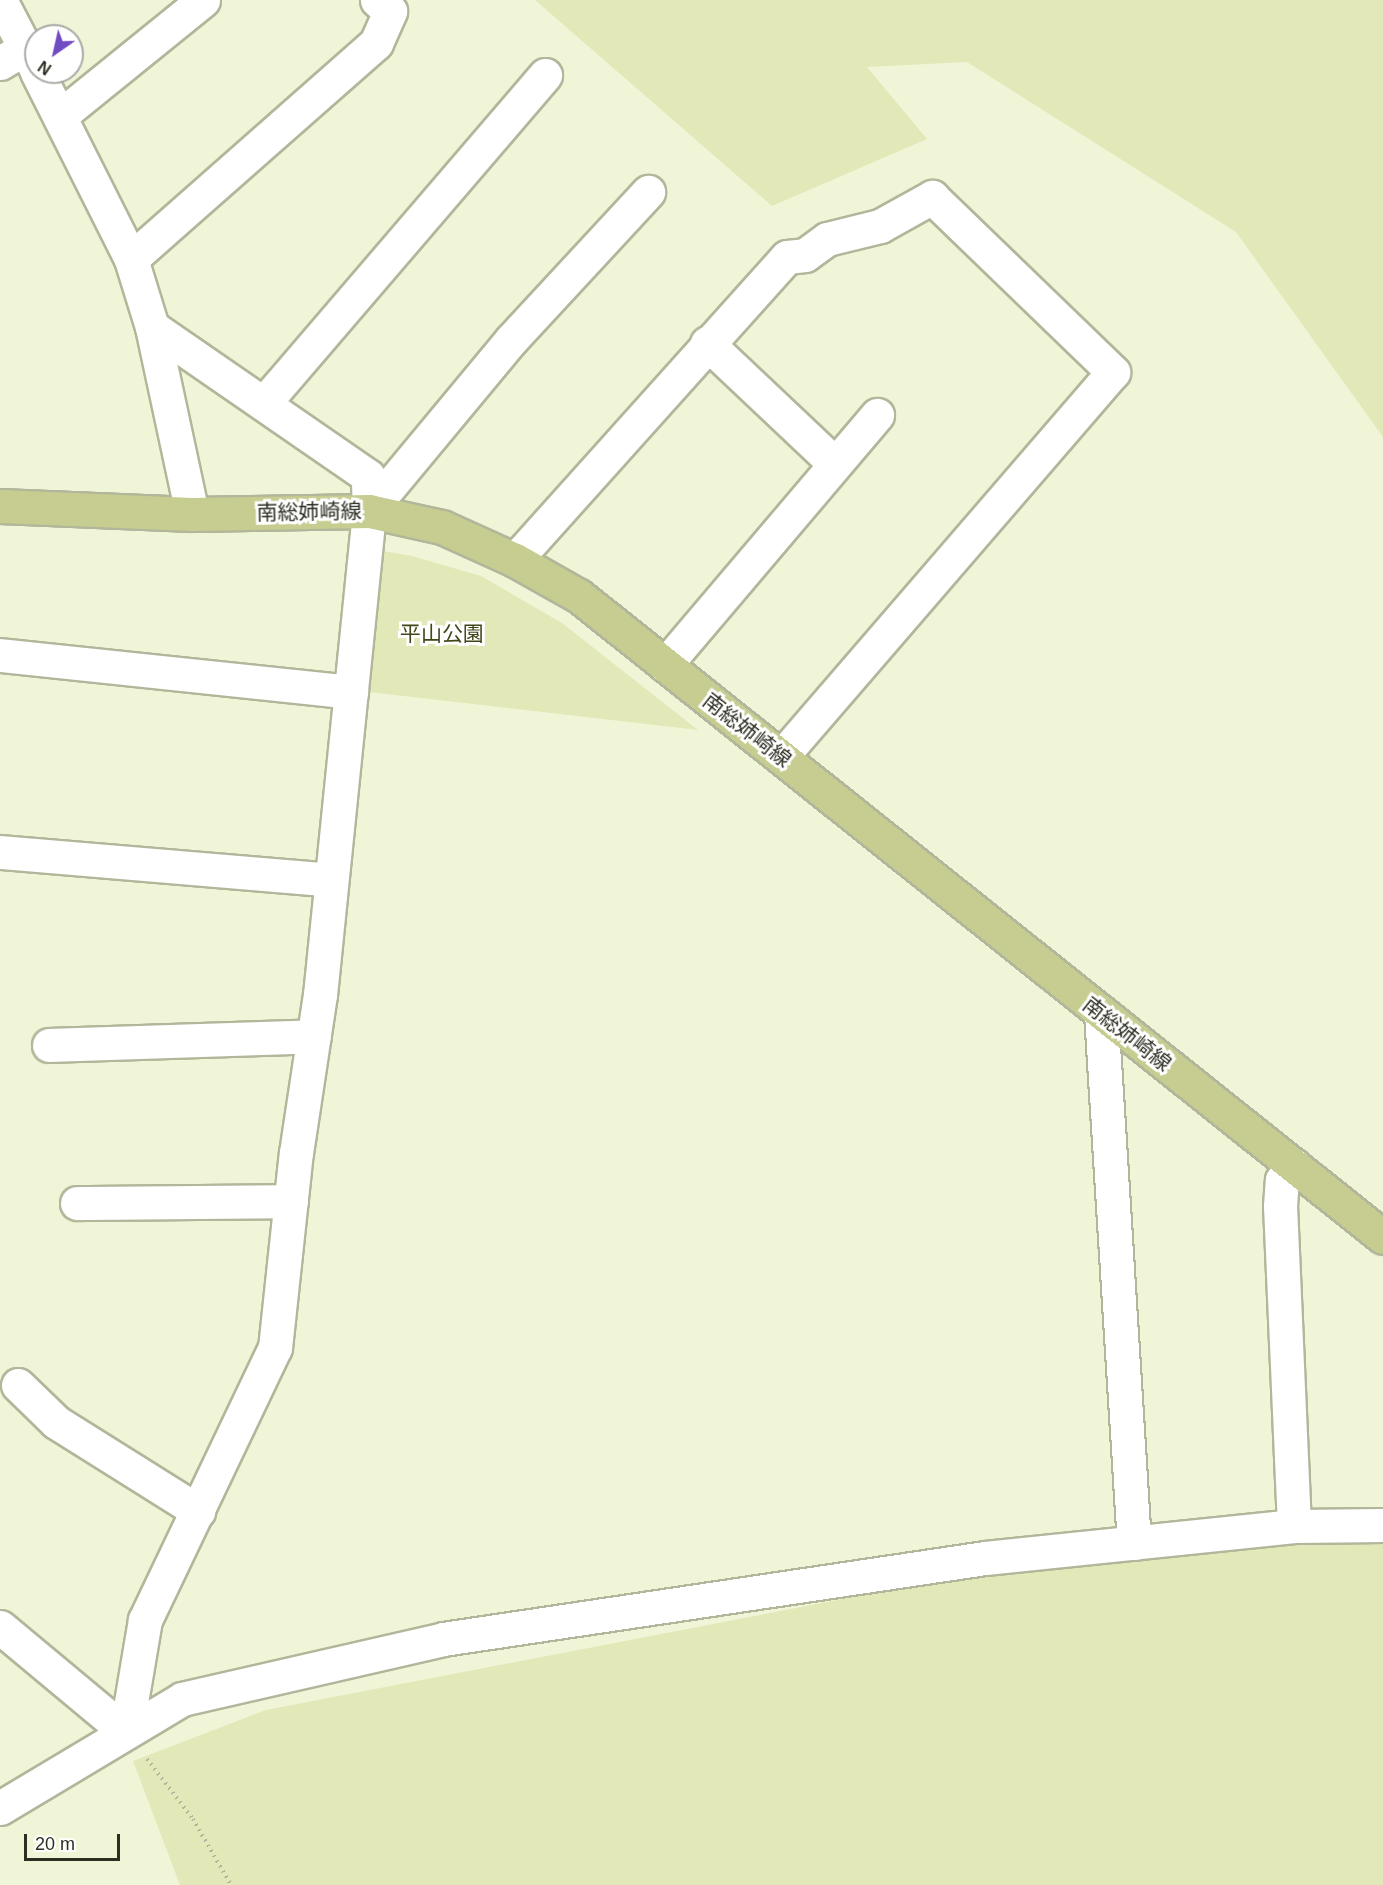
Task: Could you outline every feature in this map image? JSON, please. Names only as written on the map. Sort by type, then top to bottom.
[{"type":"main road","name":"南総姉崎線","points":[[0,506],[192,514],[369,511],[442,527],[515,560],[579,596],[1383,1237]]},
{"type":"street","points":[[0,0],[24,60]]},
{"type":"street","points":[[60,116],[203,0]]},
{"type":"street","points":[[131,259],[376,43],[390,11],[377,0]]},
{"type":"street","points":[[264,403],[545,75]]},
{"type":"street","points":[[39,84],[60,116],[131,259],[152,327],[192,514]]},
{"type":"street","points":[[369,511],[511,340],[648,192]]},
{"type":"street","points":[[515,560],[707,343],[787,257],[805,255],[827,239],[880,226],[932,197],[1113,372],[781,757]]},
{"type":"street","points":[[126,1732],[145,1620],[275,1348],[291,1201],[314,1036],[332,880],[369,511],[368,476],[152,327]]},
{"type":"street","points":[[707,343],[834,463]]},
{"type":"street","points":[[665,665],[876,415]]},
{"type":"street","points":[[0,655],[351,692]]},
{"type":"street","points":[[0,852],[332,880]]},
{"type":"street","points":[[1101,1013],[1134,1543]]},
{"type":"street","points":[[49,1046],[314,1036]]},
{"type":"street","points":[[1294,1165],[1282,1180],[1280,1206],[1294,1526]]},
{"type":"street","points":[[78,1203],[291,1201]]},
{"type":"street","points":[[18,1386],[56,1422],[198,1511]]},
{"type":"street","points":[[1,1807],[182,1699],[443,1639],[985,1558],[1294,1526],[1383,1525]]},
{"type":"street","points":[[0,1627],[126,1732]]},
{"type":"path","points":[[126,1732],[193,1819],[231,1885]]},
{"type":"green space","points":[[535,0],[1383,0],[1383,437],[1236,232],[967,62],[867,67],[927,139],[772,206]]},
{"type":"green space","name":"平山公園","points":[[383,551],[412,556],[481,576],[562,623],[698,730],[369,692]]},
{"type":"green space","points":[[1383,1534],[1383,1885],[180,1885],[133,1761],[266,1710],[1134,1543]]}]
